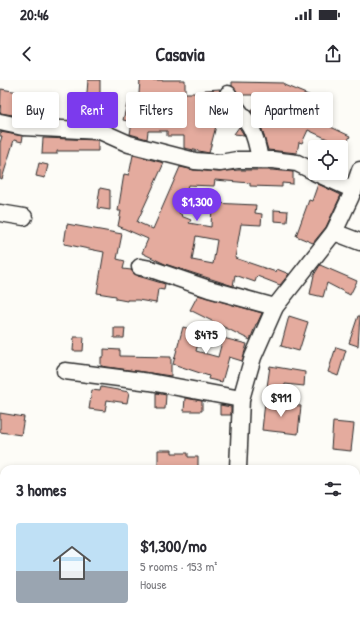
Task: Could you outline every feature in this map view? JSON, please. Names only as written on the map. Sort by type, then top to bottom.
[{"type":"street","points":[[243,117],[250,126],[258,143],[260,160]]},
{"type":"street","points":[[0,122],[23,127],[100,131],[129,144],[195,161],[220,163],[238,160],[260,160],[297,163],[308,169]]},
{"type":"street","points":[[238,465],[241,398],[253,357],[275,307],[334,232],[354,190],[360,170]]},
{"type":"street","points":[[332,180],[354,190]]},
{"type":"street","points":[[0,214],[24,218]]},
{"type":"street","points":[[334,232],[360,242]]},
{"type":"street","points":[[140,267],[151,269],[209,289],[275,307]]},
{"type":"street","points":[[65,371],[150,382],[241,398]]},
{"type":"building","points":[[88,80],[100,80],[100,92],[87,92]]},
{"type":"building","points":[[140,80],[185,80],[185,92],[139,92]]},
{"type":"building","points":[[232,82],[284,83],[284,85],[301,92],[251,92],[251,95],[243,95],[243,92],[237,92],[232,86]]},
{"type":"building","points":[[1,89],[19,92],[12,92],[12,115],[0,113]]},
{"type":"building","points":[[220,89],[219,92],[204,92],[205,90]]},
{"type":"building","points":[[187,93],[195,93],[195,128],[216,128],[209,153],[184,148],[184,136],[167,136],[167,131],[148,131],[147,139],[130,134],[131,128],[187,128]]},
{"type":"building","points":[[126,108],[126,121],[123,120]]},
{"type":"building","points":[[240,128],[244,135],[234,134]]},
{"type":"building","points":[[262,128],[333,128],[350,136],[348,140],[330,140],[308,130],[302,143],[299,142],[297,153],[268,150]]},
{"type":"building","points":[[0,132],[23,136],[22,142],[14,140],[2,179],[0,178],[0,143],[2,136],[0,136]]},
{"type":"building","points":[[43,138],[98,140],[98,151],[57,151],[57,154],[42,154]]},
{"type":"building","points":[[133,155],[164,163],[137,222],[153,229],[180,167],[219,172],[238,170],[272,170],[293,172],[293,184],[282,183],[282,187],[250,186],[250,183],[215,180],[214,186],[188,185],[179,213],[182,215],[181,216],[191,220],[189,223],[211,227],[212,203],[256,205],[255,213],[262,214],[261,225],[241,224],[235,258],[276,272],[277,269],[289,274],[280,285],[257,276],[255,282],[235,275],[233,286],[165,264],[142,253],[148,239],[118,226],[121,211],[118,211],[124,174],[129,175]],"holes":[[[196,236],[217,240],[213,264],[192,260]]]},
{"type":"building","points":[[39,163],[48,165],[45,178],[36,176]]},
{"type":"building","points":[[318,184],[341,195],[326,227],[313,243],[296,236],[309,200],[312,201]]},
{"type":"building","points":[[100,188],[110,190],[110,210],[97,208]]},
{"type":"building","points":[[274,210],[288,211],[287,222],[274,221]]},
{"type":"building","points":[[67,224],[122,234],[117,259],[125,261],[123,269],[131,270],[138,276],[165,284],[164,290],[158,289],[156,303],[138,300],[127,301],[116,299],[116,296],[97,293],[104,252],[64,244]]},
{"type":"building","points":[[320,265],[357,281],[350,295],[327,283],[323,297],[310,294],[314,275]]},
{"type":"building","points":[[198,295],[262,313],[250,340],[190,310]]},
{"type":"building","points":[[289,316],[308,322],[299,351],[281,346]]},
{"type":"building","points":[[358,316],[360,316],[358,346],[349,343]]},
{"type":"building","points":[[183,327],[201,332],[196,351],[218,357],[223,338],[247,344],[242,361],[229,357],[222,382],[208,379],[209,376],[173,364]]},
{"type":"building","points":[[114,328],[125,328],[124,338],[114,338]]},
{"type":"building","points":[[74,337],[84,337],[83,351],[73,351]]},
{"type":"building","points":[[336,347],[346,350],[338,376],[328,372]]},
{"type":"building","points":[[104,349],[120,350],[120,356],[171,357],[171,376],[101,366],[101,357],[104,357]]},
{"type":"building","points":[[270,366],[305,372],[304,386],[285,384],[283,398],[266,394]]},
{"type":"building","points":[[101,387],[129,392],[127,403],[107,400],[105,411],[89,409],[92,390],[100,391]]},
{"type":"building","points":[[156,393],[166,395],[165,409],[156,409]]},
{"type":"building","points":[[185,398],[202,401],[202,411],[184,411]]},
{"type":"building","points":[[265,402],[301,406],[298,434],[262,430]]},
{"type":"building","points":[[220,405],[231,407],[231,415],[220,415]]},
{"type":"building","points":[[0,413],[24,417],[21,435],[0,432]]},
{"type":"building","points":[[333,422],[354,424],[351,451],[331,449]]},
{"type":"building","points":[[158,450],[172,450],[172,453],[188,453],[188,457],[198,457],[198,465],[158,465]]}]
